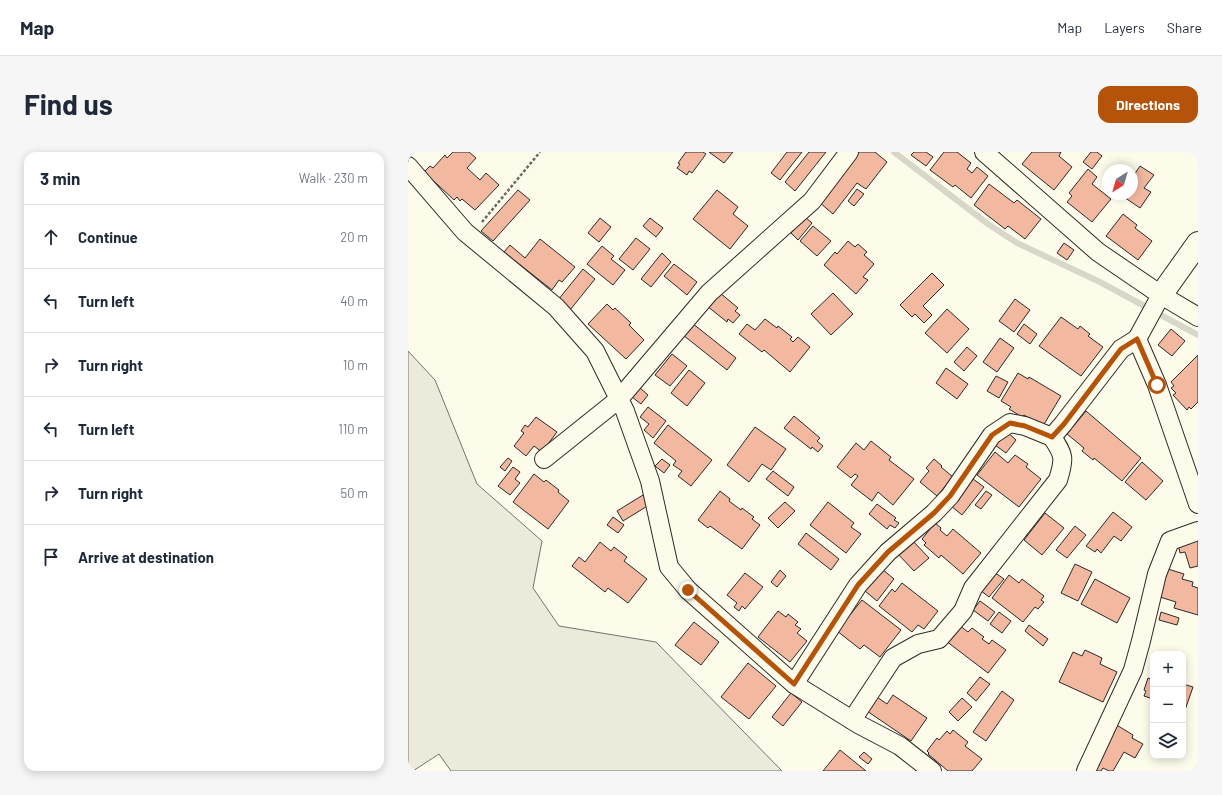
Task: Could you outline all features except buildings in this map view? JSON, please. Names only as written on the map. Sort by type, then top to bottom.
[{"type":"street","points":[[544,459],[619,399],[709,293],[812,201],[849,152]]},
{"type":"street","points":[[984,152],[1098,252],[1161,295],[1198,317]]},
{"type":"street","points":[[408,166],[465,232],[556,307],[595,351],[625,411],[650,482],[669,567],[688,590],[794,684],[852,720],[900,746],[932,771]]},
{"type":"street","points":[[1052,437],[1064,424],[1121,349],[1137,339],[1161,295],[1198,243]]},
{"type":"street","points":[[1137,339],[1157,385],[1198,504]]},
{"type":"street","points":[[794,684],[858,585],[888,552],[934,513],[950,496],[992,435],[1010,423],[1025,426],[1052,437],[1061,451],[1063,464],[1058,480],[973,588],[964,611],[939,639],[918,644],[893,658],[852,720]]},
{"type":"street","points":[[1086,771],[1133,670],[1157,574],[1170,541],[1198,531]]},
{"type":"path","points":[[470,236],[540,152]]},
{"type":"shaded area","points":[[408,351],[435,380],[477,484],[542,541],[533,588],[559,626],[656,642],[782,771],[451,771],[439,754],[413,771],[408,771]]},
{"type":"waterway","points":[[894,152],[988,224],[1017,243],[1100,282],[1198,335]]},
{"type":"route","points":[[688,590],[794,684],[858,585],[888,552],[934,513],[950,496],[992,435],[1010,423],[1025,426],[1052,437],[1064,424],[1121,349],[1137,339],[1157,385]]}]
